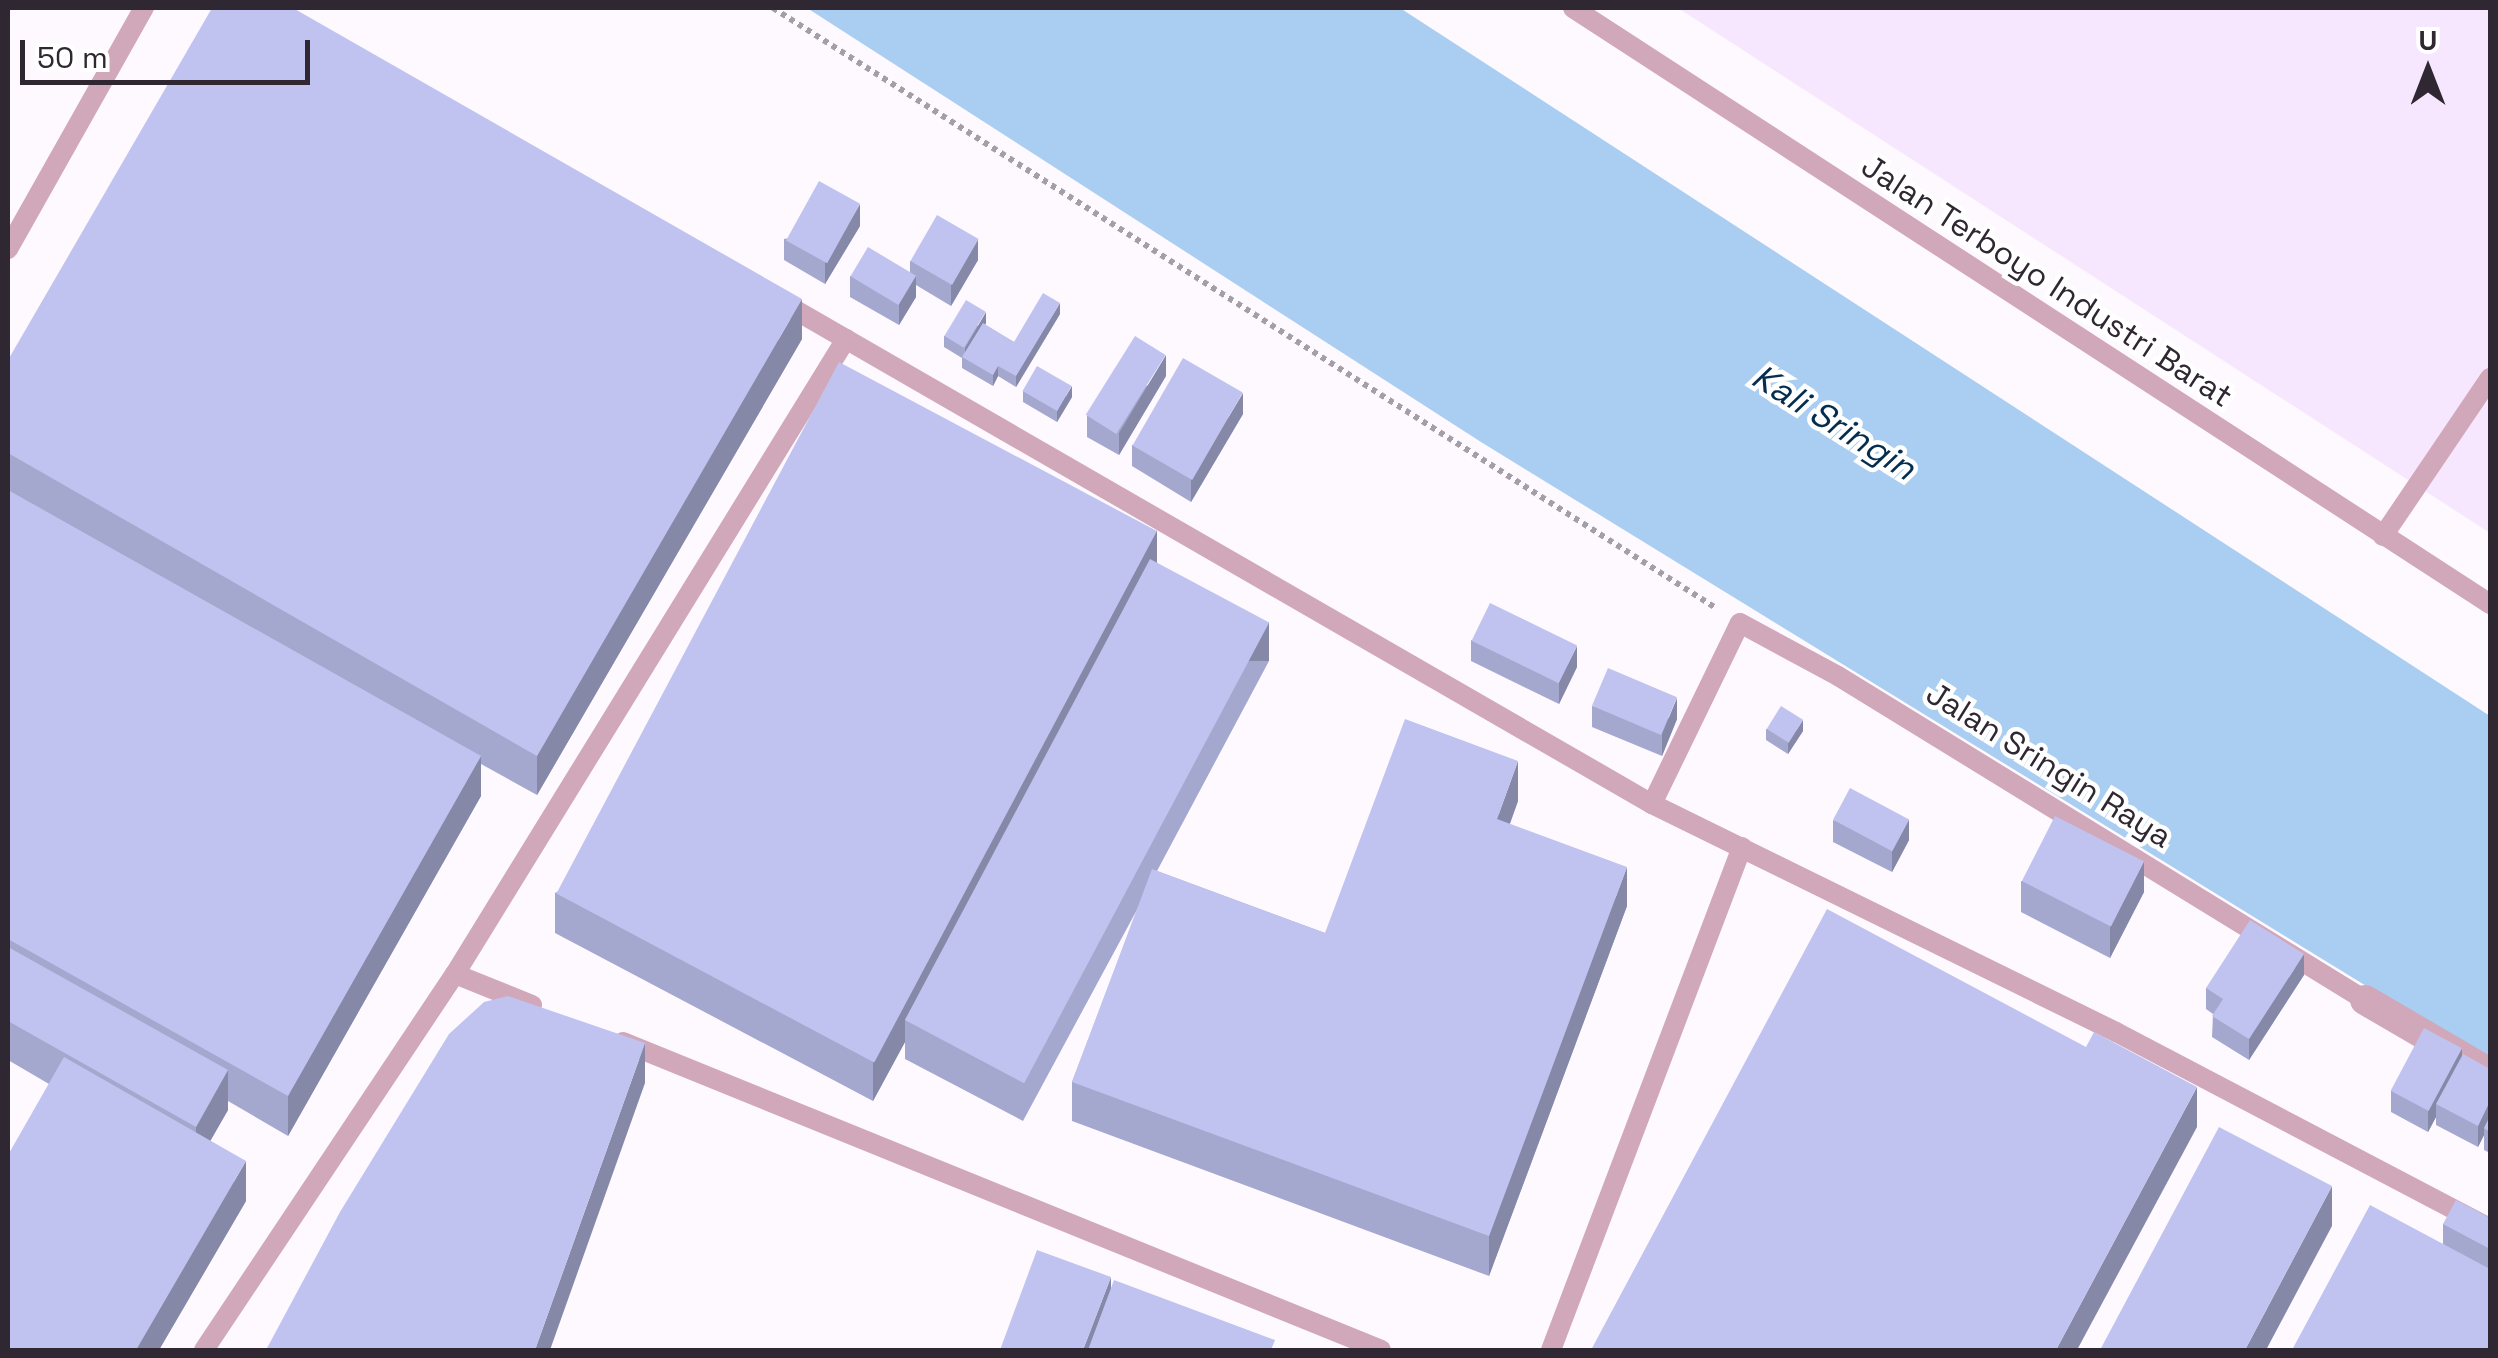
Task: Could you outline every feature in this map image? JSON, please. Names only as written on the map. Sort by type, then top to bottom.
[{"type":"street","name":"Jalan Sringin Raya","points":[[2366,1000],[2490,1074]]},
{"type":"lane","points":[[8,249],[144,8]]},
{"type":"lane","name":"Jalan Terboyo Industri Barat","points":[[1572,8],[2490,604]]},
{"type":"lane","points":[[760,290],[1652,804],[2116,1032],[2490,1228]]},
{"type":"lane","points":[[204,1350],[454,974],[846,338]]},
{"type":"lane","points":[[2384,536],[2490,378]]},
{"type":"lane","points":[[1652,804],[1740,624]]},
{"type":"lane","name":"Jalan Sringin Raya","points":[[1740,624],[1838,676],[2366,1000]]},
{"type":"lane","points":[[1551,1350],[1742,848]]},
{"type":"lane","points":[[454,974],[546,1011]]},
{"type":"lane","points":[[600,1033],[1381,1350]]},
{"type":"path","points":[[772,8],[1740,624]]},
{"type":"shaded area","points":[[1678,8],[2490,8],[2490,533]]},
{"type":"water","name":"Kali Sringin","points":[[807,8],[1400,8],[2490,716],[2490,1062],[1481,442]]},
{"type":"building","points":[[212,8],[293,8],[802,299],[537,756],[8,453],[8,360]]},
{"type":"building","points":[[819,181],[860,204],[827,263],[786,240]]},
{"type":"building","points":[[937,215],[979,239],[952,285],[910,261]]},
{"type":"building","points":[[868,247],[916,276],[898,305],[850,276]]},
{"type":"building","points":[[1043,293],[1060,303],[1016,376],[998,366],[993,375],[962,357],[983,323],[1014,342]]},
{"type":"building","points":[[966,300],[986,312],[964,348],[944,336]]},
{"type":"building","points":[[1135,336],[1166,355],[1116,434],[1086,415]]},
{"type":"building","points":[[1183,358],[1243,392],[1192,480],[1132,445]]},
{"type":"building","points":[[839,362],[1157,531],[874,1063],[556,894]]},
{"type":"building","points":[[1037,366],[1072,386],[1057,411],[1022,391]]},
{"type":"building","points":[[8,490],[481,756],[288,1096],[8,939]]},
{"type":"building","points":[[1150,559],[1269,622],[1024,1083],[905,1020]]},
{"type":"building","points":[[1490,603],[1577,646],[1559,683],[1472,641]]},
{"type":"building","points":[[1608,668],[1677,697],[1661,735],[1592,706]]},
{"type":"building","points":[[1781,706],[1803,720],[1789,743],[1767,729]]},
{"type":"building","points":[[1405,719],[1518,761],[1497,819],[1627,867],[1489,1236],[1072,1082],[1152,869],[1325,933]]},
{"type":"building","points":[[1850,788],[1909,819],[1892,851],[1833,820]]},
{"type":"building","points":[[2055,816],[2144,861],[2111,926],[2022,881]]},
{"type":"building","points":[[1827,909],[2086,1047],[2094,1032],[2197,1087],[2056,1350],[1591,1350]]},
{"type":"building","points":[[2250,920],[2304,954],[2249,1039],[2212,1016],[2223,999],[2206,988]]},
{"type":"building","points":[[8,947],[228,1070],[196,1127],[8,1021]]},
{"type":"building","points":[[508,996],[645,1043],[535,1350],[266,1350],[340,1212],[449,1034],[484,1002]]},
{"type":"building","points":[[2424,1028],[2462,1048],[2429,1111],[2391,1091]]},
{"type":"building","points":[[2463,1054],[2490,1069],[2490,1101],[2478,1126],[2436,1104]]},
{"type":"building","points":[[64,1057],[246,1161],[136,1350],[8,1350],[8,1155]]},
{"type":"building","points":[[2219,1127],[2332,1186],[2245,1350],[2100,1350]]},
{"type":"building","points":[[2456,1200],[2490,1218],[2490,1249],[2443,1224]]},
{"type":"building","points":[[2370,1205],[2490,1269],[2490,1350],[2292,1350]]},
{"type":"building","points":[[1037,1250],[1111,1277],[1083,1350],[1000,1350]]},
{"type":"building","points":[[1114,1280],[1275,1340],[1271,1350],[1088,1350]]}]
